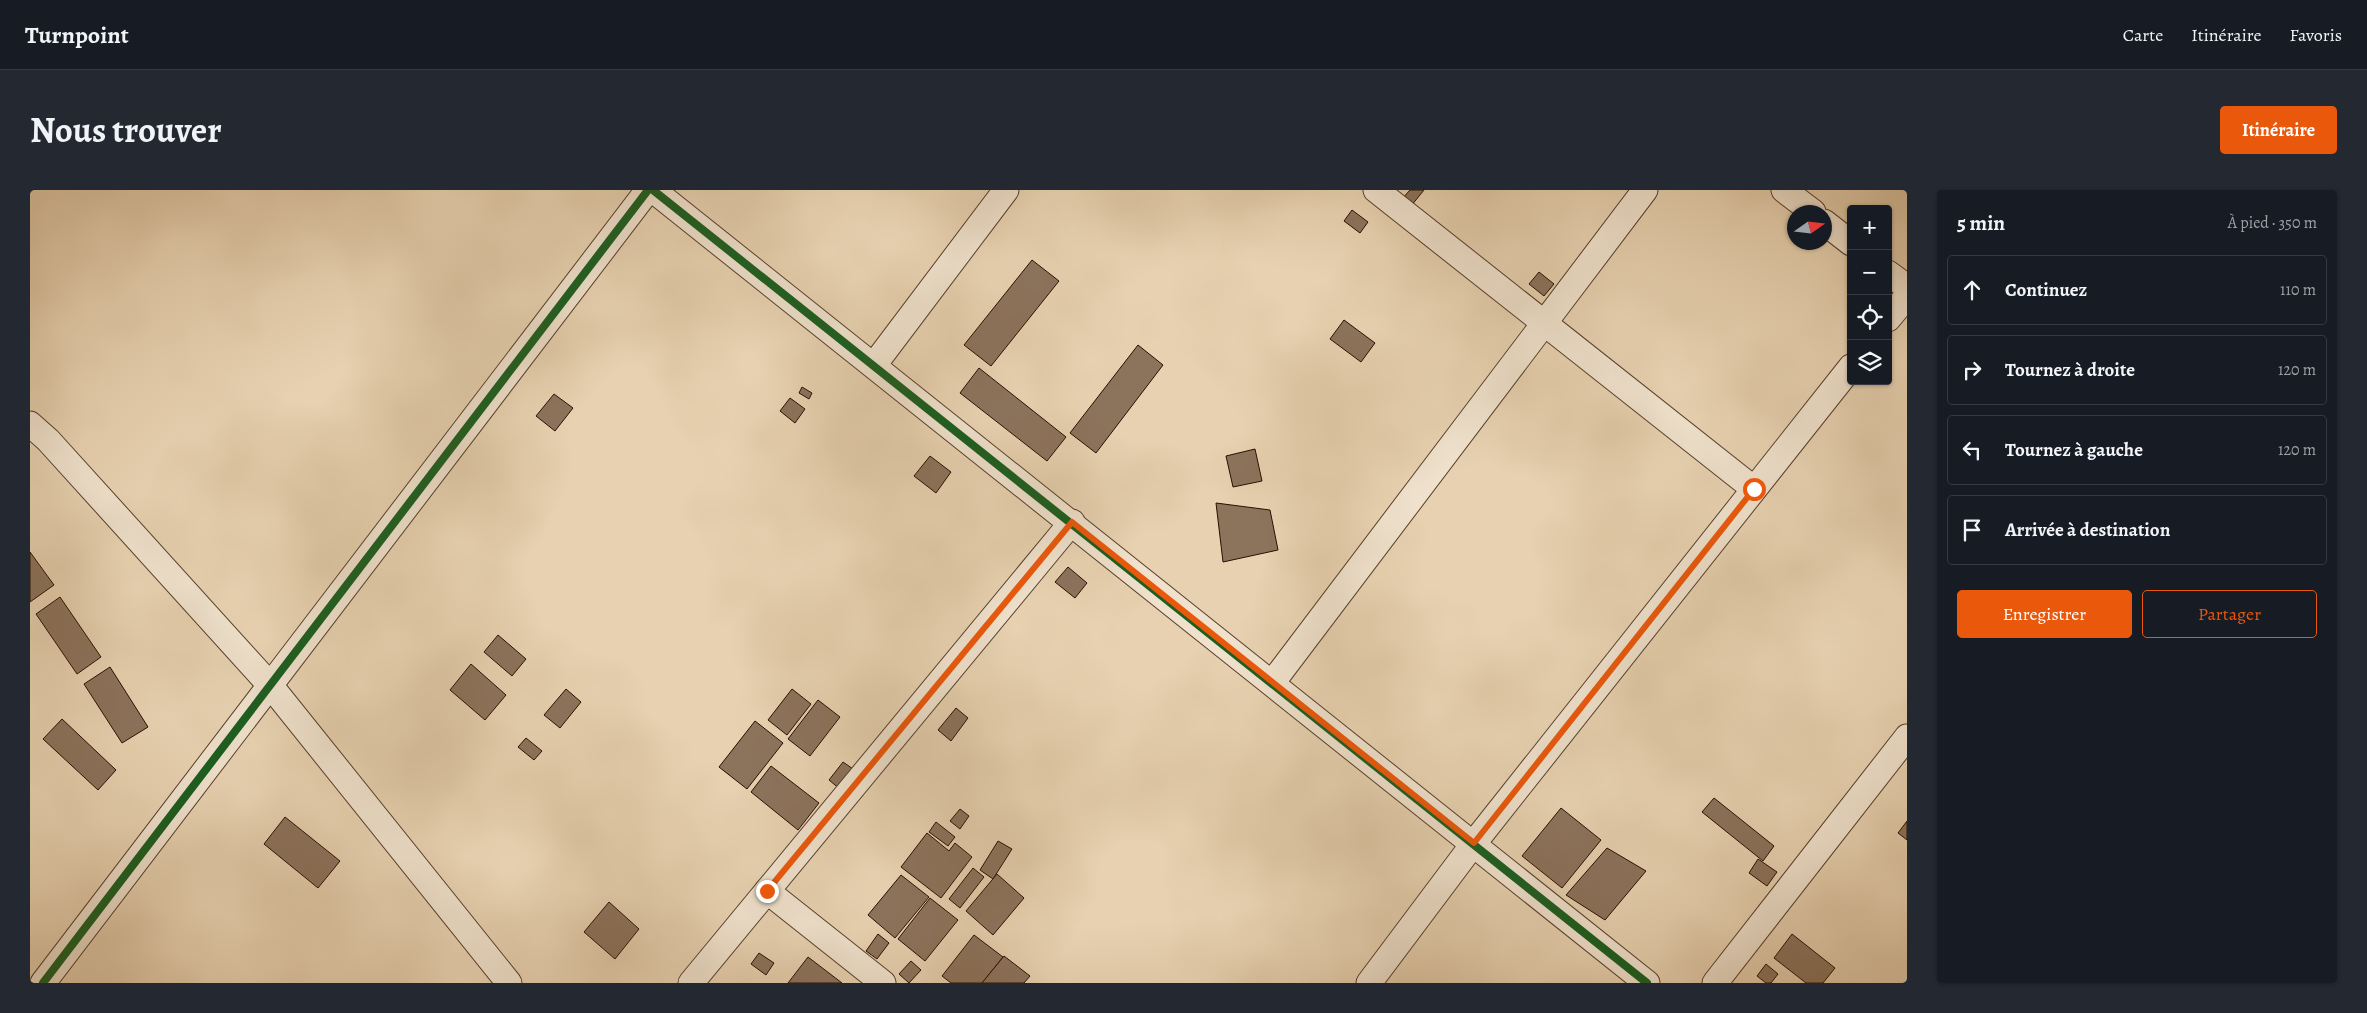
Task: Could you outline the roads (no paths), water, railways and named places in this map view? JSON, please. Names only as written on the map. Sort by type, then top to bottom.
[{"type":"street","points":[[43,983],[648,190]]},
{"type":"street","points":[[653,190],[1072,522],[1647,983]]},
{"type":"street","points":[[874,365],[1006,190]]},
{"type":"street","points":[[1376,190],[1754,489]]},
{"type":"street","points":[[1272,683],[1645,190]]},
{"type":"street","points":[[1784,190],[1804,205]]},
{"type":"street","points":[[1832,228],[1847,240]]},
{"type":"street","points":[[1892,276],[1907,288]]},
{"type":"street","points":[[1892,314],[1907,296]]},
{"type":"street","points":[[1369,983],[1474,843],[1847,372]]},
{"type":"street","points":[[30,424],[48,440],[270,685],[509,983]]},
{"type":"street","points":[[690,983],[1072,522]]},
{"type":"street","points":[[1715,983],[1903,752]]},
{"type":"street","points":[[767,891],[883,983]]}]
